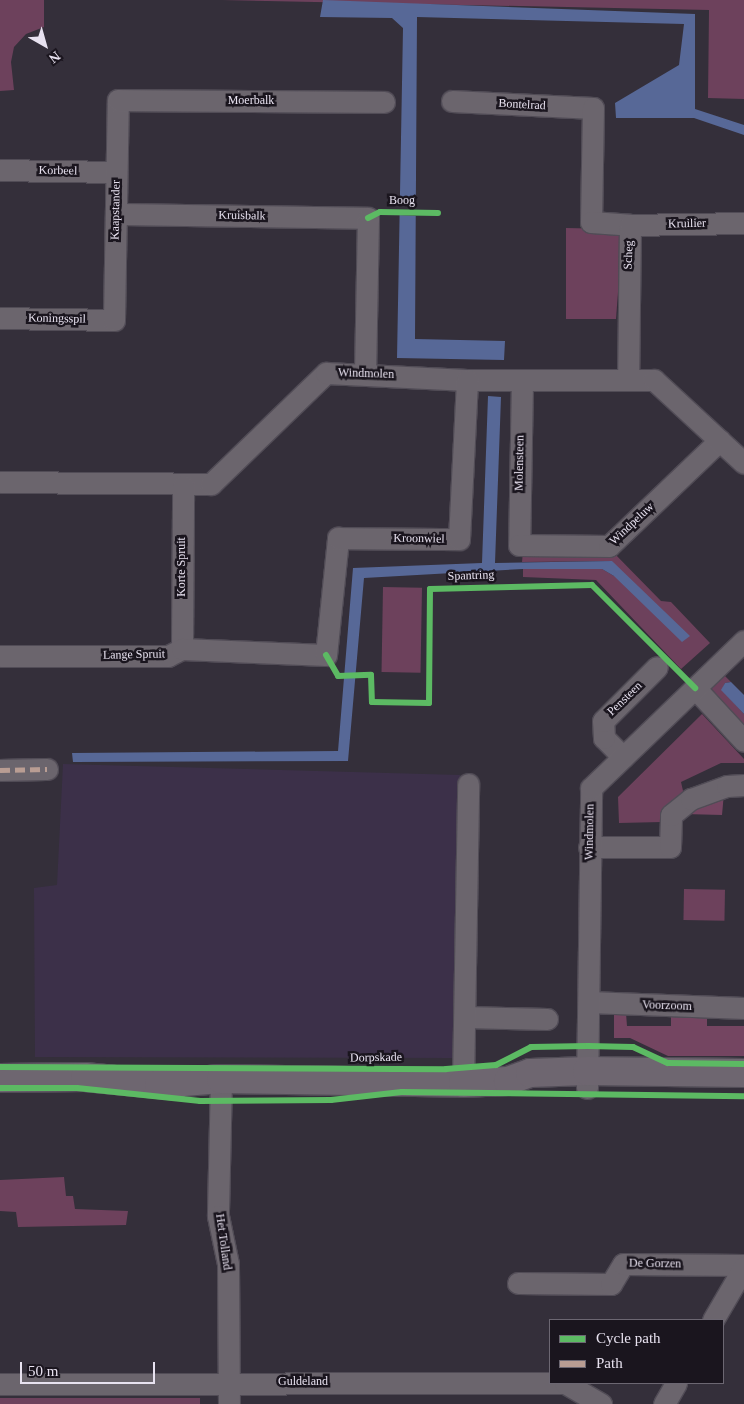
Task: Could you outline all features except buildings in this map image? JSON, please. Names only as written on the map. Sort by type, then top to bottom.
[{"type":"main road","name":"Dorpskade","points":[[0,1078],[85,1077],[159,1084],[221,1086],[296,1094],[352,1084],[508,1081],[528,1089],[587,1080],[744,1073]]},
{"type":"main road","name":"Dorpskade","points":[[587,1080],[744,1089]]},
{"type":"street","name":"Moerbalk","points":[[118,100],[384,102]]},
{"type":"street","name":"Kaapstander","points":[[114,320],[118,100]]},
{"type":"street","name":"Bontelrad","points":[[452,101],[593,108]]},
{"type":"street","name":"Scheg","points":[[593,108],[591,222],[630,225],[628,378]]},
{"type":"street","name":"Korbeel","points":[[0,170],[116,172]]},
{"type":"street","name":"Kruisbalk","points":[[116,214],[368,218],[365,373]]},
{"type":"street","name":"Kruilier","points":[[630,225],[744,223]]},
{"type":"street","name":"Koningsspil","points":[[0,318],[114,320]]},
{"type":"street","name":"Windmolen","points":[[0,482],[183,486],[212,484],[326,373],[365,373],[467,380],[522,381],[628,378],[654,380],[744,463]]},
{"type":"street","name":"Kroonwiel","points":[[326,655],[338,538],[459,539],[467,380]]},
{"type":"street","name":"Molensteen","points":[[519,545],[522,381]]},
{"type":"street","name":"Windpeluw","points":[[519,545],[609,546],[720,440]]},
{"type":"street","name":"Korte Spruit","points":[[182,649],[183,486]]},
{"type":"street","name":"Windmolen","points":[[587,1080],[591,788],[744,641]]},
{"type":"street","name":"Lange Spruit","points":[[0,656],[168,656],[182,649],[326,655]]},
{"type":"street","name":"Pensteen","points":[[623,757],[604,738],[603,721],[657,667]]},
{"type":"street","points":[[695,688],[744,741]]},
{"type":"street","points":[[0,770],[47,770]]},
{"type":"street","points":[[463,1083],[468,784]]},
{"type":"street","points":[[589,847],[670,847],[670,816],[691,799],[727,786],[744,786]]},
{"type":"street","name":"Voorzoom","points":[[589,1002],[744,1008]]},
{"type":"street","points":[[465,1017],[547,1019]]},
{"type":"street","name":"Het Tolland","points":[[221,1086],[218,1216],[228,1264],[229,1404]]},
{"type":"street","name":"De Gorzen","points":[[518,1284],[611,1284],[623,1264],[744,1266],[714,1319]]},
{"type":"street","name":"Guldeland","points":[[0,1384],[228,1382],[549,1383]]},
{"type":"street","name":"Guldeland","points":[[567,1384],[600,1404]]},
{"type":"street","points":[[664,1404],[675,1384]]},
{"type":"shaded area","points":[[0,0],[44,0],[44,27],[26,34],[14,47],[11,62],[14,90],[0,91]]},
{"type":"shaded area","points":[[222,0],[744,0],[744,99],[708,98],[709,10]]},
{"type":"shaded area","points":[[566,228],[613,229],[622,239],[616,319],[566,319]]},
{"type":"shaded area","points":[[523,551],[612,551],[661,601],[671,602],[710,643],[681,669],[596,580],[523,577],[523,569],[602,569],[614,576],[612,561],[522,562]]},
{"type":"shaded area","points":[[383,587],[422,588],[421,673],[382,672]]},
{"type":"shaded area","points":[[727,669],[731,669],[725,676],[731,682],[725,683],[722,690],[744,714],[744,730],[717,701],[719,697],[709,686]]},
{"type":"shaded area","points":[[702,714],[744,759],[744,763],[721,763],[681,782],[684,795],[662,822],[619,823],[618,797]]},
{"type":"shaded area","points":[[63,764],[460,775],[456,1058],[35,1057],[34,888],[57,885]]},
{"type":"shaded area","points":[[724,793],[722,815],[684,814]]},
{"type":"shaded area","points":[[684,889],[725,890],[724,921],[683,920]]},
{"type":"shaded area","points":[[614,1012],[626,1013],[627,1026],[671,1026],[671,1012],[707,1013],[707,1026],[744,1026],[744,1056],[668,1056],[630,1038],[614,1038]]},
{"type":"shaded area","points":[[64,1177],[66,1196],[73,1196],[75,1209],[128,1211],[126,1225],[18,1227],[16,1212],[0,1211],[0,1180]]},
{"type":"shaded area","points":[[0,1398],[200,1398],[200,1404],[0,1404]]},
{"type":"water","points":[[323,0],[695,14],[695,109],[744,125],[744,135],[694,118],[616,118],[615,103],[679,65],[684,24],[417,17],[415,339],[505,341],[504,360],[397,358],[403,28],[392,18],[320,17]]},
{"type":"water","points":[[488,396],[501,397],[495,563],[612,561],[690,636],[682,642],[614,576],[602,569],[523,569],[364,578],[348,761],[73,762],[72,753],[338,751],[353,568],[482,563]]},
{"type":"water","points":[[731,682],[744,695],[744,714],[721,690],[725,683]]},
{"type":"pier","points":[[397,203],[418,204],[417,216],[396,215]]},
{"type":"marked path","points":[[0,770],[47,769]]},
{"type":"cycle path","name":"Boog","points":[[368,218],[380,212],[438,213]]},
{"type":"cycle path","name":"Spantring","points":[[326,655],[338,676],[371,675],[372,702],[429,703],[430,589],[592,585],[695,688]]},
{"type":"cycle path","points":[[0,1067],[446,1069],[496,1065],[531,1047],[588,1046],[633,1047],[668,1063],[744,1064]]},
{"type":"cycle path","points":[[0,1088],[77,1088],[200,1101],[331,1100],[402,1092],[744,1096]]}]
